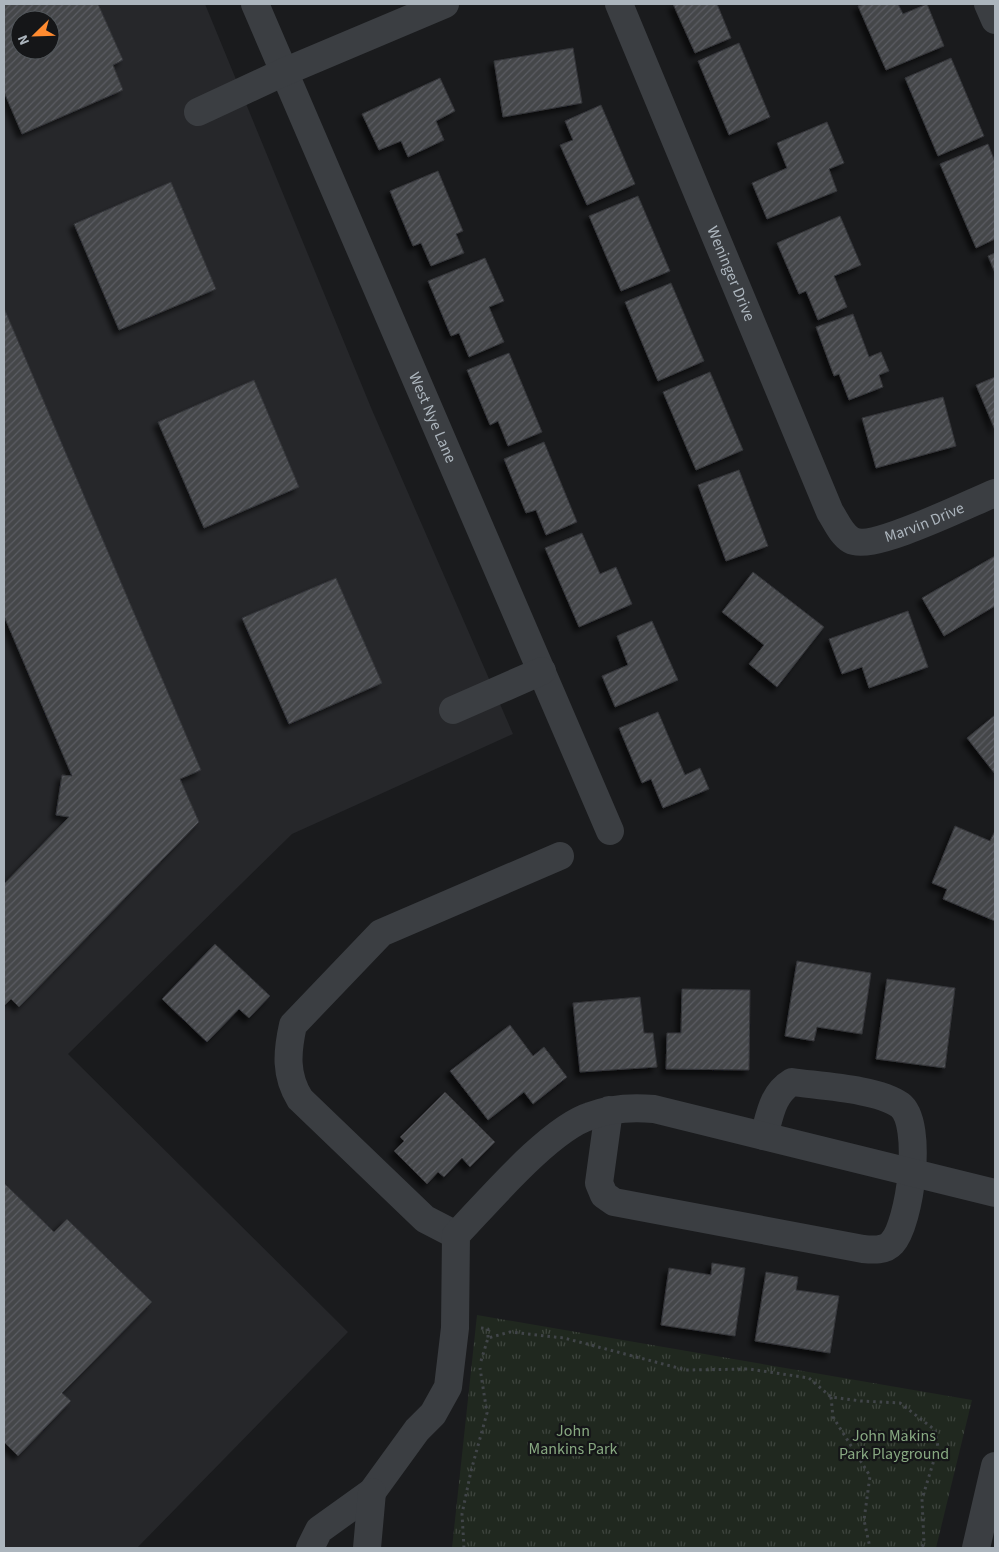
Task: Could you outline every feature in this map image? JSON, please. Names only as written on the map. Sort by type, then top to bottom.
[{"type":"street","name":"West Nye Lane","points":[[255,4],[610,831]]},
{"type":"street","points":[[198,112],[284,72],[445,4]]},
{"type":"street","name":"Weninger Drive","points":[[619,4],[830,512],[841,531],[851,541]]},
{"type":"street","points":[[988,4],[995,20]]},
{"type":"street","name":"Marvin Drive","points":[[851,541],[868,542],[890,537],[995,493]]},
{"type":"street","points":[[453,710],[542,672]]},
{"type":"street","points":[[456,1235],[425,1219],[300,1100],[292,1087],[289,1075],[289,1043],[293,1025],[381,933],[560,856]]},
{"type":"street","points":[[609,1110],[599,1182],[604,1195],[614,1202],[863,1250],[877,1250],[891,1244],[900,1231],[913,1171],[913,1135],[908,1115],[900,1105],[877,1095],[792,1082],[782,1088],[772,1104],[764,1136]]},
{"type":"street","points":[[310,1548],[318,1530],[372,1492],[417,1430],[433,1414],[448,1387],[455,1328],[456,1235],[530,1159],[566,1129],[588,1116],[630,1107],[654,1109],[913,1171],[995,1193]]},
{"type":"street","points":[[976,1548],[995,1466]]},
{"type":"street","points":[[367,1548],[372,1492]]},
{"type":"path","points":[[455,1328],[488,1329],[488,1338],[480,1365],[487,1414],[471,1471],[462,1514],[464,1548]]},
{"type":"path","points":[[488,1338],[510,1332],[564,1338],[686,1370],[749,1369],[809,1378],[831,1397],[861,1402],[900,1403],[935,1430],[938,1447],[922,1499],[924,1544],[921,1548]]},
{"type":"path","points":[[831,1397],[834,1417],[870,1476],[864,1520],[870,1548]]},
{"type":"shaded area","points":[[4,4],[205,4],[372,410],[513,734],[292,834],[68,1054],[348,1332],[137,1548],[4,1548]]},
{"type":"green space","name":"John Mankins Park","points":[[477,1315],[972,1400],[936,1548],[452,1548]]},
{"type":"building","points":[[4,4],[98,4],[123,60],[113,65],[123,90],[22,134],[4,92]]},
{"type":"building","points":[[673,4],[717,4],[731,38],[695,53]]},
{"type":"building","points":[[864,4],[898,4],[903,14],[927,4],[944,46],[886,70],[858,6]]},
{"type":"building","points":[[739,43],[770,117],[729,135],[698,61]]},
{"type":"building","points":[[573,48],[582,103],[503,117],[494,61]]},
{"type":"building","points":[[951,58],[984,136],[938,156],[905,78]]},
{"type":"building","points":[[440,78],[455,111],[436,121],[444,140],[408,157],[401,141],[379,150],[362,114]]},
{"type":"building","points":[[601,105],[635,184],[587,205],[560,145],[573,140],[565,121]]},
{"type":"building","points":[[827,122],[844,163],[829,169],[837,191],[767,219],[752,183],[787,168],[777,143]]},
{"type":"building","points":[[988,144],[995,162],[995,239],[976,248],[940,164]]},
{"type":"building","points":[[438,171],[463,231],[456,234],[464,253],[431,266],[421,243],[413,246],[390,191]]},
{"type":"building","points":[[171,182],[216,289],[119,330],[74,224]]},
{"type":"building","points":[[638,196],[670,271],[621,291],[589,216]]},
{"type":"building","points":[[840,216],[861,265],[834,276],[847,307],[818,320],[806,291],[799,294],[777,243]]},
{"type":"building","points":[[995,253],[995,273],[988,256]]},
{"type":"building","points":[[485,258],[504,301],[489,307],[504,342],[469,357],[459,333],[451,336],[428,281]]},
{"type":"building","points":[[671,283],[704,361],[658,381],[625,302]]},
{"type":"building","points":[[4,308],[201,770],[180,779],[199,822],[19,1007],[11,999],[4,1006],[4,884],[69,817],[56,815],[62,775],[72,776],[4,616]]},
{"type":"building","points":[[853,314],[869,357],[881,352],[889,371],[879,375],[883,387],[849,400],[839,374],[834,376],[816,327]]},
{"type":"building","points":[[509,353],[542,432],[508,446],[498,421],[490,425],[467,370]]},
{"type":"building","points":[[710,372],[743,450],[696,470],[663,392]]},
{"type":"building","points":[[995,377],[995,430],[976,385]]},
{"type":"building","points":[[254,380],[299,487],[204,528],[158,422]]},
{"type":"building","points":[[943,397],[956,446],[876,468],[862,418]]},
{"type":"building","points":[[544,442],[577,522],[546,535],[536,510],[526,513],[504,459]]},
{"type":"building","points":[[739,470],[768,546],[726,561],[698,485]]},
{"type":"building","points":[[582,533],[600,574],[616,567],[632,604],[579,627],[545,548]]},
{"type":"building","points":[[995,556],[995,606],[944,636],[922,598]]},
{"type":"building","points":[[753,572],[824,627],[777,687],[749,664],[764,645],[722,612]]},
{"type":"building","points":[[336,578],[382,683],[289,724],[242,618]]},
{"type":"building","points":[[908,611],[928,667],[869,688],[862,667],[842,674],[829,639]]},
{"type":"building","points":[[652,621],[678,680],[615,707],[602,676],[628,665],[617,636]]},
{"type":"building","points":[[658,712],[685,775],[700,768],[709,789],[663,808],[651,779],[642,783],[619,728]]},
{"type":"building","points":[[995,715],[995,774],[967,738]]},
{"type":"building","points":[[955,826],[990,841],[995,831],[995,921],[943,899],[947,889],[932,883]]},
{"type":"building","points":[[215,944],[270,996],[249,1018],[239,1009],[207,1042],[162,999]]},
{"type":"building","points":[[797,961],[871,973],[862,1034],[817,1027],[814,1041],[785,1036]]},
{"type":"building","points":[[887,979],[955,988],[945,1068],[876,1059]]},
{"type":"building","points":[[682,989],[750,990],[749,1070],[666,1069],[667,1033],[681,1033]]},
{"type":"building","points":[[640,997],[644,1033],[653,1033],[657,1067],[580,1072],[573,1003]]},
{"type":"building","points":[[510,1025],[533,1056],[544,1047],[567,1077],[533,1104],[524,1092],[488,1120],[450,1071]]},
{"type":"building","points":[[445,1092],[495,1142],[470,1167],[462,1158],[444,1177],[438,1172],[427,1184],[394,1151],[404,1141],[400,1137]]},
{"type":"building","points":[[4,1183],[54,1232],[67,1219],[152,1302],[62,1393],[71,1401],[18,1456],[4,1442]]},
{"type":"building","points":[[712,1263],[745,1268],[735,1336],[661,1325],[669,1268],[711,1275]]},
{"type":"building","points":[[766,1272],[798,1277],[796,1290],[839,1296],[830,1353],[755,1341]]},
{"type":"park label","name":"John Makins Park Playground","points":[[894,1445]]}]
